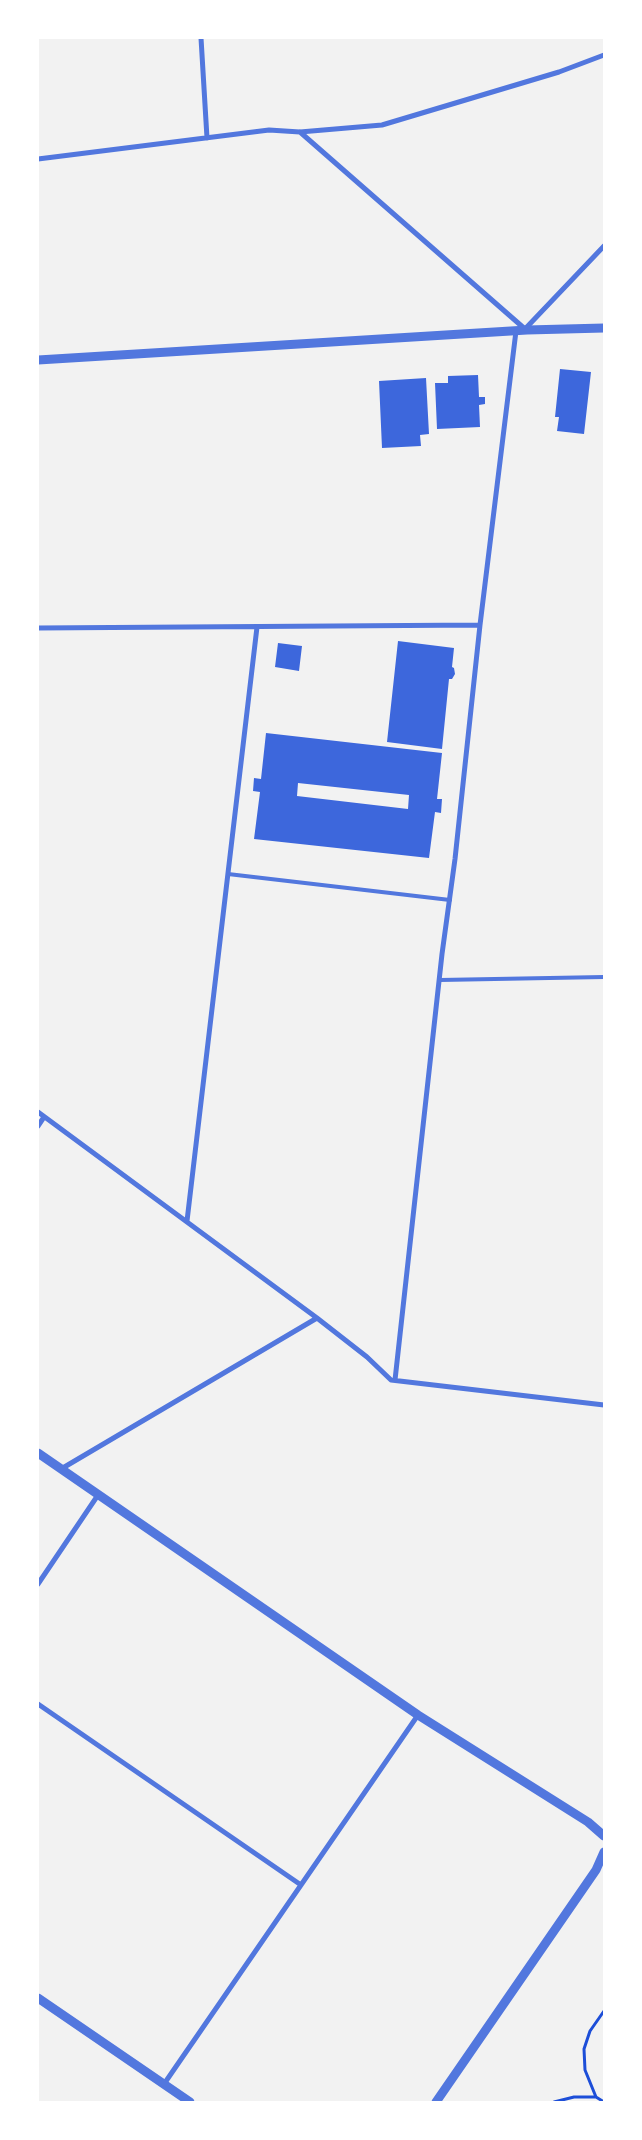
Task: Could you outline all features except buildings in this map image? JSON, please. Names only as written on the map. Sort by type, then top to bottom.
[{"type":"street","points":[[201,38],[207,138]]},
{"type":"street","points":[[38,159],[269,130],[300,132],[382,125],[559,72],[604,55]]},
{"type":"street","points":[[300,132],[522,330]]},
{"type":"street","points":[[395,1380],[480,624],[522,330],[604,246]]},
{"type":"street","points":[[38,360],[522,330],[604,328]]},
{"type":"street","points":[[38,628],[480,624]]},
{"type":"street","points":[[187,1222],[257,627]]},
{"type":"street","points":[[38,1112],[316,1318],[367,1357],[391,1380],[604,1405]]},
{"type":"street","points":[[38,1126],[44,1117]]},
{"type":"street","points":[[60,1469],[316,1318]]},
{"type":"street","points":[[38,1453],[418,1715],[588,1822],[604,1836]]},
{"type":"street","points":[[38,1584],[98,1495]]},
{"type":"street","points":[[38,1704],[301,1885]]},
{"type":"street","points":[[164,2084],[418,1715]]},
{"type":"street","points":[[436,2102],[596,1870],[604,1852]]},
{"type":"street","points":[[38,1998],[190,2102]]},
{"type":"lane","points":[[228,874],[450,900]]},
{"type":"lane","points":[[440,980],[604,976]]},
{"type":"path","points":[[596,2097],[585,2070],[584,2049],[590,2031],[604,2011]]},
{"type":"path","points":[[554,2102],[574,2097],[596,2097],[604,2102]]}]
